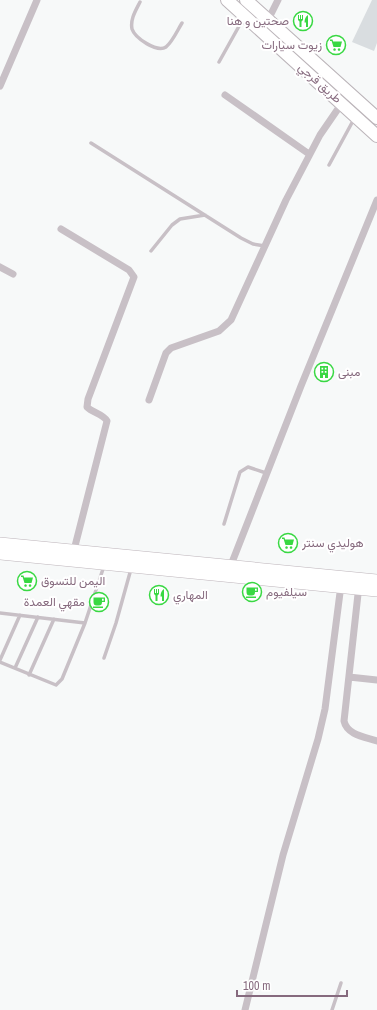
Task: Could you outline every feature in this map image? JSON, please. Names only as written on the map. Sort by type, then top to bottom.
[{"type":"highway","name":"طريق قرجي","points":[[227,0],[377,136]]},
{"type":"highway","name":"طريق قرجي","points":[[246,0],[377,118]]},
{"type":"highway","points":[[363,106],[377,114]]},
{"type":"main road","points":[[0,543],[231,565],[341,582]]},
{"type":"main road","points":[[0,554],[132,567],[341,582],[360,584],[377,591]]},
{"type":"main road","points":[[360,584],[377,580]]},
{"type":"street","points":[[0,86],[37,0]]},
{"type":"street","points":[[268,20],[278,0]]},
{"type":"street","points":[[225,95],[309,154]]},
{"type":"street","points":[[148,400],[166,353],[171,348],[219,331],[231,320],[309,154],[325,126],[342,103]]},
{"type":"street","points":[[231,565],[266,473],[377,200]]},
{"type":"street","points":[[61,229],[129,270],[134,277],[88,399],[87,407],[98,415],[104,417],[107,421],[74,550]]},
{"type":"street","points":[[0,267],[13,274]]},
{"type":"street","points":[[245,1010],[283,855],[318,739],[325,709],[341,582]]},
{"type":"street","points":[[360,584],[344,721],[345,727],[351,732],[377,741]]},
{"type":"street","points":[[349,677],[377,680]]},
{"type":"lane","points":[[140,2],[133,16],[133,30],[136,35],[156,48],[161,49],[166,46],[173,39],[182,23]]},
{"type":"lane","points":[[219,62],[245,16]]},
{"type":"lane","points":[[329,165],[356,116]]},
{"type":"lane","points":[[91,143],[241,238],[253,244],[265,246]]},
{"type":"lane","points":[[151,251],[172,225],[180,219],[205,215]]},
{"type":"lane","points":[[224,524],[240,472],[248,466],[266,473]]},
{"type":"lane","points":[[20,615],[0,661],[51,684],[56,685],[60,683],[85,622],[104,564]]},
{"type":"lane","points":[[104,658],[116,624],[132,567]]},
{"type":"lane","points":[[0,613],[85,622]]},
{"type":"lane","points":[[15,668],[38,617]]},
{"type":"lane","points":[[29,675],[54,619]]},
{"type":"lane","points":[[332,1010],[341,983]]},
{"type":"shaded area","points":[[372,0],[377,0],[377,43],[374,51],[352,42]]},
{"type":"place","name":"صحتين و هنا","points":[[303,21]]},
{"type":"place","name":"زيوت سيارات","points":[[336,45]]},
{"type":"place","name":"مبنى","points":[[324,372]]},
{"type":"place","name":"هوليدي سنتر","points":[[288,543]]},
{"type":"place","name":"اليمن للتسوق","points":[[27,581]]},
{"type":"place","name":"سيلفيوم","points":[[252,592]]},
{"type":"place","name":"المهاري","points":[[159,595]]},
{"type":"place","name":"مقهي العمدة","points":[[99,602]]}]
